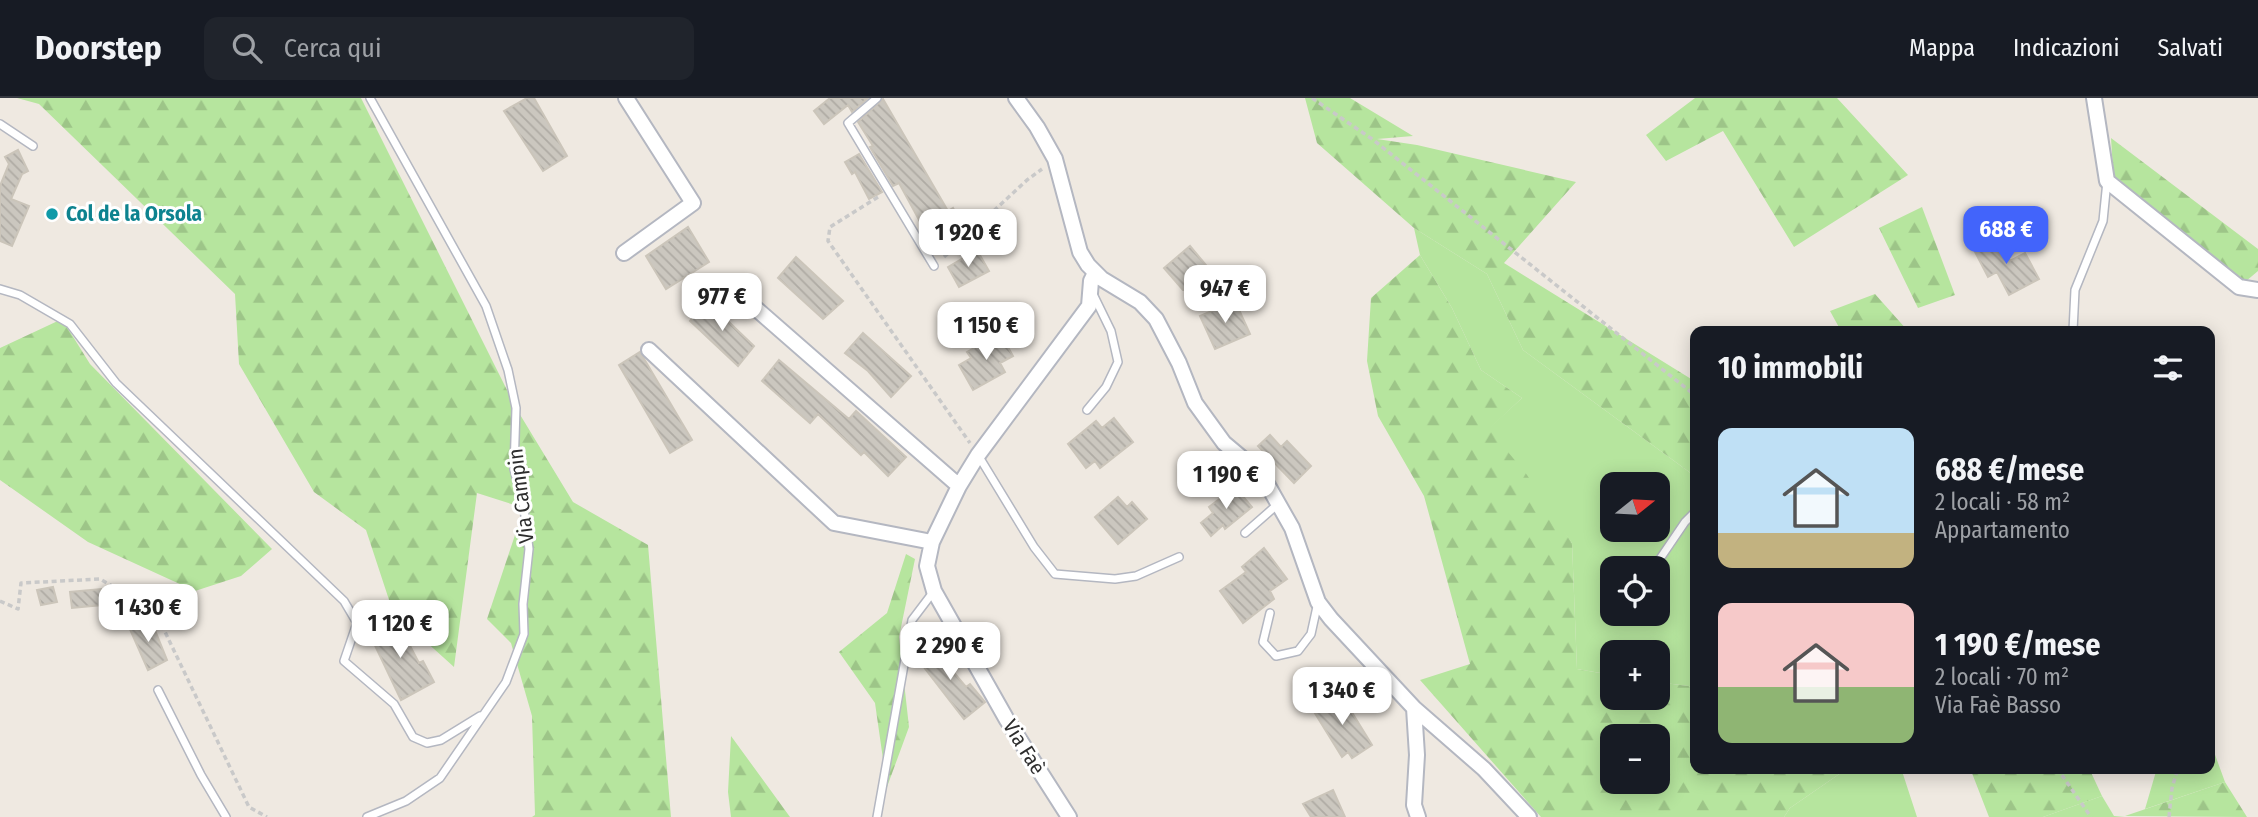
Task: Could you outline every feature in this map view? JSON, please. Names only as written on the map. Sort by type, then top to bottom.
[{"type":"street","points":[[624,253],[693,203],[626,98]]},
{"type":"street","points":[[1016,98],[1055,159],[1080,253],[1096,280],[1140,302],[1156,319],[1179,363],[1195,403],[1224,443],[1262,475],[1292,528],[1318,601],[1331,619],[1414,708],[1484,769],[1528,817]]},
{"type":"street","points":[[2094,98],[2107,181],[2239,287],[2258,290]]},
{"type":"street","name":"Via Faè","points":[[1069,817],[1007,720],[934,591],[927,566],[932,541],[959,486],[978,455],[1089,306],[1096,280]]},
{"type":"street","points":[[729,285],[959,486]]},
{"type":"street","points":[[649,350],[834,523],[932,541]]},
{"type":"street","points":[[1414,708],[1414,805],[1418,817]]},
{"type":"lane","name":"Via Campin","points":[[367,817],[407,802],[440,778],[506,682],[524,634],[523,604],[529,549],[524,508],[514,469],[516,408],[508,370],[486,306],[370,98]]},
{"type":"lane","points":[[877,98],[848,123],[934,266]]},
{"type":"lane","points":[[0,124],[33,146]]},
{"type":"lane","points":[[2073,326],[2075,290],[2103,221],[2107,181]]},
{"type":"lane","points":[[1087,410],[1106,387],[1118,362],[1096,280]]},
{"type":"lane","points":[[0,289],[20,295],[69,324],[116,383],[344,601],[357,623],[344,661],[394,704],[413,737],[427,743],[441,740],[483,715]]},
{"type":"lane","points":[[978,455],[1034,547],[1055,574],[1115,579],[1136,576],[1179,556]]},
{"type":"lane","points":[[1245,533],[1278,504]]},
{"type":"lane","points":[[1662,556],[1690,517]]},
{"type":"lane","points":[[877,817],[912,620],[934,591]]},
{"type":"lane","points":[[1270,613],[1263,642],[1276,656],[1298,651],[1311,634],[1318,601]]},
{"type":"lane","points":[[158,690],[201,775],[226,817]]},
{"type":"path","points":[[1312,98],[1372,139],[1690,391]]},
{"type":"path","points":[[934,266],[1027,180],[1055,159]]},
{"type":"path","points":[[889,190],[830,227],[828,241],[978,455]]},
{"type":"path","points":[[0,601],[18,609],[21,583],[100,579],[155,611],[249,807],[267,817]]},
{"type":"path","points":[[2061,774],[2091,817]]},
{"type":"path","points":[[2169,817],[2176,774]]},
{"type":"green space","points":[[17,98],[361,98],[516,408],[573,502],[648,545],[671,817],[532,817],[535,815],[532,716],[511,643],[487,619],[524,508],[477,493],[454,667],[393,612],[366,530],[314,492],[239,364],[235,294],[39,104]]},
{"type":"green space","points":[[1305,98],[1350,98],[1413,136],[1377,139],[1417,145],[1576,182],[1504,263],[1690,378],[1690,473],[1523,350],[1487,274],[1414,228],[1317,143]]},
{"type":"green space","points":[[1695,98],[1837,98],[1908,175],[1794,247],[1723,131],[1666,161],[1646,135]]},
{"type":"green space","points":[[2111,138],[2258,249],[2258,271],[2239,287],[2114,187]]},
{"type":"green space","points":[[1922,207],[1955,295],[1918,308],[1879,228]]},
{"type":"green space","points":[[1414,228],[1487,274],[1523,350],[1690,473],[1690,686],[1670,684],[1670,640],[1600,640],[1600,673],[1577,669],[1572,543],[1488,429],[1522,398],[1481,370],[1452,308],[1420,255]]},
{"type":"green space","points":[[1420,255],[1452,308],[1481,370],[1522,398],[1489,429],[1527,475],[1572,543],[1577,669],[1600,673],[1600,710],[1670,710],[1670,684],[1690,686],[1690,774],[1839,774],[1790,808],[1784,817],[1541,817],[1420,680],[1470,664],[1424,496],[1378,416],[1367,361],[1371,298]]},
{"type":"green space","points":[[1875,294],[1904,326],[1838,326],[1830,311]]},
{"type":"green space","points":[[62,319],[90,364],[272,549],[241,576],[195,591],[88,542],[0,480],[0,348]]},
{"type":"green space","points":[[906,554],[915,559],[899,637],[909,727],[887,787],[875,703],[839,652],[887,613]]},
{"type":"green space","points":[[731,736],[790,817],[731,817],[728,792]]},
{"type":"green space","points":[[2215,755],[2225,782],[2145,809],[2155,774],[2215,774]]},
{"type":"green space","points":[[1839,774],[1903,774],[1917,817],[1784,817],[1790,808]]},
{"type":"green space","points":[[1972,774],[2092,774],[2102,796],[2043,817],[1989,817]]},
{"type":"green space","points":[[2225,782],[2247,817],[2125,816]]},
{"type":"green space","points":[[2102,796],[2114,816],[2125,817],[2043,817]]},
{"type":"building","points":[[527,98],[534,98],[567,156],[543,171],[504,111]]},
{"type":"building","points":[[830,98],[868,98],[852,112],[848,105],[824,124],[814,111]]},
{"type":"building","points":[[883,99],[948,211],[953,208],[962,225],[931,242],[899,183],[893,186],[858,122]]},
{"type":"building","points":[[18,150],[28,171],[22,174],[11,199],[29,206],[12,246],[0,241],[0,186],[9,164],[5,157]]},
{"type":"building","points":[[859,154],[882,192],[869,199],[855,172],[852,174],[845,162]]},
{"type":"building","points":[[688,227],[709,262],[666,289],[646,256]]},
{"type":"building","points":[[1996,236],[2010,261],[2025,253],[2039,279],[2009,295],[1997,272],[1988,277],[1973,248]]},
{"type":"building","points":[[1190,246],[1211,271],[1188,290],[1183,290],[1164,268]]},
{"type":"building","points":[[977,250],[989,271],[959,287],[948,267]]},
{"type":"building","points":[[796,257],[843,301],[823,319],[778,278]]},
{"type":"building","points":[[707,301],[754,346],[738,366],[690,321]]},
{"type":"building","points":[[1235,301],[1250,334],[1215,349],[1200,316]]},
{"type":"building","points":[[863,333],[911,376],[891,397],[868,371],[845,353]]},
{"type":"building","points":[[1000,333],[1013,356],[1000,363],[1005,372],[973,390],[959,365],[971,358],[967,352]]},
{"type":"building","points":[[640,352],[692,440],[670,453],[619,365]]},
{"type":"building","points":[[779,360],[849,419],[856,411],[906,457],[888,476],[864,452],[861,455],[818,414],[810,423],[762,381]]},
{"type":"building","points":[[1114,418],[1133,442],[1100,468],[1095,461],[1086,468],[1068,444],[1096,421],[1102,428]]},
{"type":"building","points":[[1270,435],[1281,447],[1287,441],[1311,466],[1294,483],[1258,446]]},
{"type":"building","points":[[1235,487],[1252,507],[1225,529],[1223,525],[1211,536],[1201,523],[1213,513],[1209,507]]},
{"type":"building","points":[[1118,497],[1127,507],[1132,502],[1147,519],[1118,544],[1095,517]]},
{"type":"building","points":[[1264,548],[1287,579],[1270,591],[1274,599],[1243,623],[1220,591],[1246,572],[1242,567]]},
{"type":"building","points":[[53,587],[57,602],[41,605],[37,590]]},
{"type":"building","points":[[101,589],[102,605],[72,608],[70,592]]},
{"type":"building","points":[[150,618],[167,660],[148,670],[129,627]]},
{"type":"building","points":[[396,619],[419,663],[423,661],[434,682],[401,700],[369,633]]},
{"type":"building","points":[[934,642],[948,660],[945,662],[966,687],[970,684],[985,702],[964,719],[916,657]]},
{"type":"building","points":[[1340,693],[1372,745],[1352,758],[1348,752],[1342,757],[1313,710]]},
{"type":"building","points":[[1333,790],[1345,817],[1311,817],[1303,804]]},
{"type":"place","name":"Col de la Orsola","points":[[52,214]]}]
